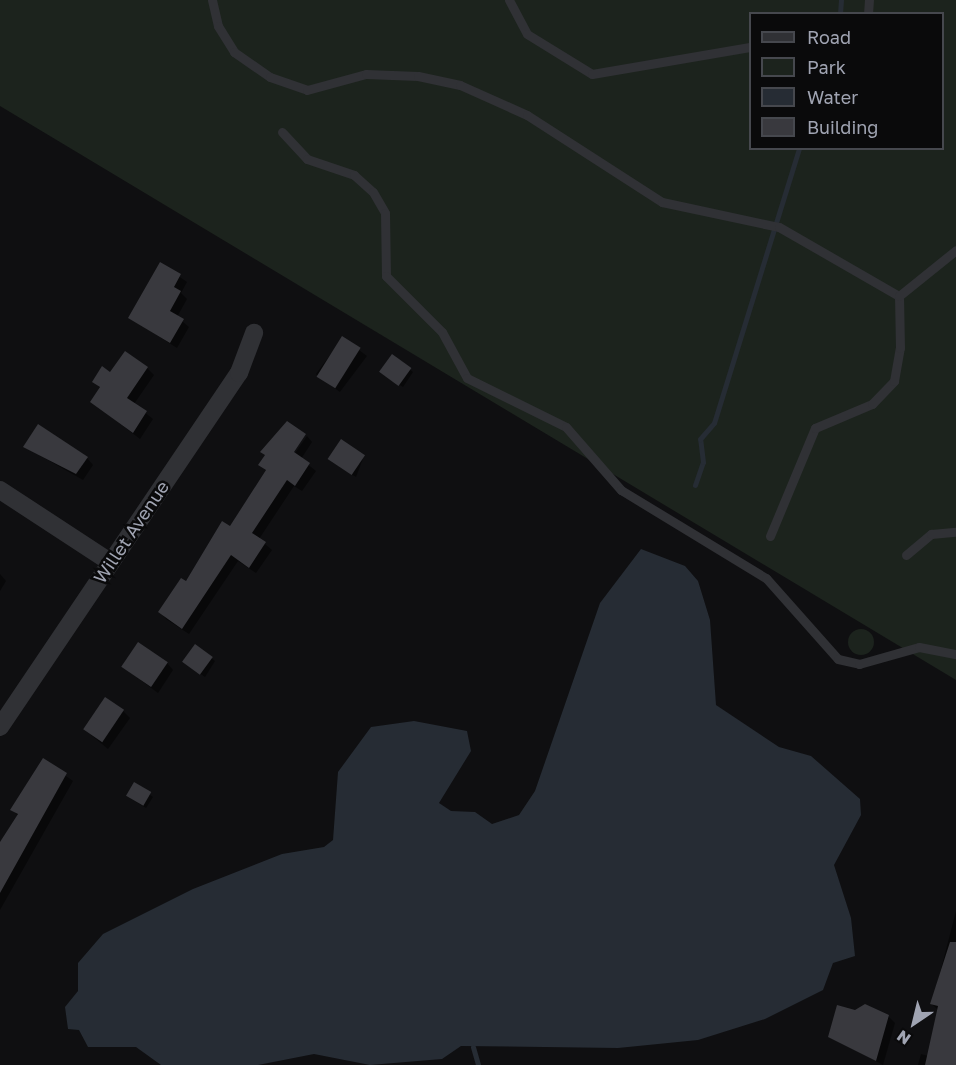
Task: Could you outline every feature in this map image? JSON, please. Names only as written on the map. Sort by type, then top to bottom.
[{"type":"street","name":"Willet Avenue","points":[[0,727],[239,373],[254,333]]},
{"type":"street","points":[[0,490],[110,562]]},
{"type":"lane","points":[[212,0],[218,26],[234,52],[270,77],[307,90],[366,74],[418,76],[460,85],[527,115],[662,202],[779,227],[899,296]]},
{"type":"lane","points":[[509,0],[527,34],[592,74],[749,47]]},
{"type":"lane","points":[[282,132],[307,159],[354,175],[373,192],[385,213],[386,276],[442,332],[466,378],[566,427],[621,490],[766,578],[838,659],[859,664],[919,647],[956,654]]},
{"type":"lane","points":[[899,296],[956,250]]},
{"type":"lane","points":[[770,536],[815,428],[872,404],[894,381],[900,348],[899,296]]},
{"type":"lane","points":[[906,555],[931,534],[956,532]]},
{"type":"green space","points":[[0,0],[956,0],[956,680],[0,106]]},
{"type":"green space","points":[[861,629],[870,633],[874,642],[870,651],[861,655],[852,651],[848,642],[852,633]]},
{"type":"water","points":[[641,549],[685,566],[698,581],[710,620],[716,705],[779,747],[811,756],[860,799],[861,815],[834,865],[851,918],[855,956],[833,963],[823,990],[765,1019],[698,1040],[618,1048],[461,1046],[442,1059],[370,1065],[314,1054],[258,1065],[161,1065],[136,1047],[88,1047],[79,1030],[68,1029],[65,1007],[78,991],[78,963],[103,934],[193,889],[282,854],[324,847],[333,840],[338,772],[371,727],[414,721],[467,731],[471,751],[439,803],[451,811],[475,812],[492,824],[519,815],[535,791],[600,603]]},
{"type":"building","points":[[160,262],[181,274],[174,287],[181,291],[170,311],[184,319],[170,343],[128,318]]},
{"type":"building","points":[[342,336],[361,348],[335,388],[317,377]]},
{"type":"building","points":[[125,351],[148,367],[127,398],[147,411],[133,433],[90,402],[100,387],[92,382],[102,366],[110,372]]},
{"type":"building","points":[[392,354],[411,368],[398,386],[379,372]]},
{"type":"building","points":[[287,421],[306,434],[294,452],[310,463],[295,486],[287,480],[252,533],[266,542],[249,568],[231,555],[182,629],[158,612],[181,578],[186,581],[222,521],[230,526],[266,470],[258,465],[265,455],[260,452]]},
{"type":"building","points":[[38,424],[88,457],[76,474],[23,447]]},
{"type":"building","points":[[341,439],[365,455],[352,475],[328,459]]},
{"type":"building","points":[[138,642],[168,662],[151,687],[121,667]]},
{"type":"building","points":[[195,644],[213,657],[200,675],[182,662]]},
{"type":"building","points":[[105,697],[124,710],[102,742],[83,729]]},
{"type":"building","points":[[43,758],[67,773],[0,893],[0,842],[18,814],[10,810]]},
{"type":"building","points":[[134,782],[151,792],[143,806],[126,796]]},
{"type":"building","points":[[950,942],[956,942],[956,1065],[925,1065],[938,1006],[930,1004]]},
{"type":"building","points":[[865,1004],[889,1015],[876,1061],[828,1037],[837,1005],[855,1010]]},
{"type":"waterway","points":[[840,12],[841,0]]},
{"type":"waterway","points":[[695,485],[703,462],[700,439],[714,423],[798,150]]},
{"type":"waterway","points":[[473,1047],[478,1065]]}]
